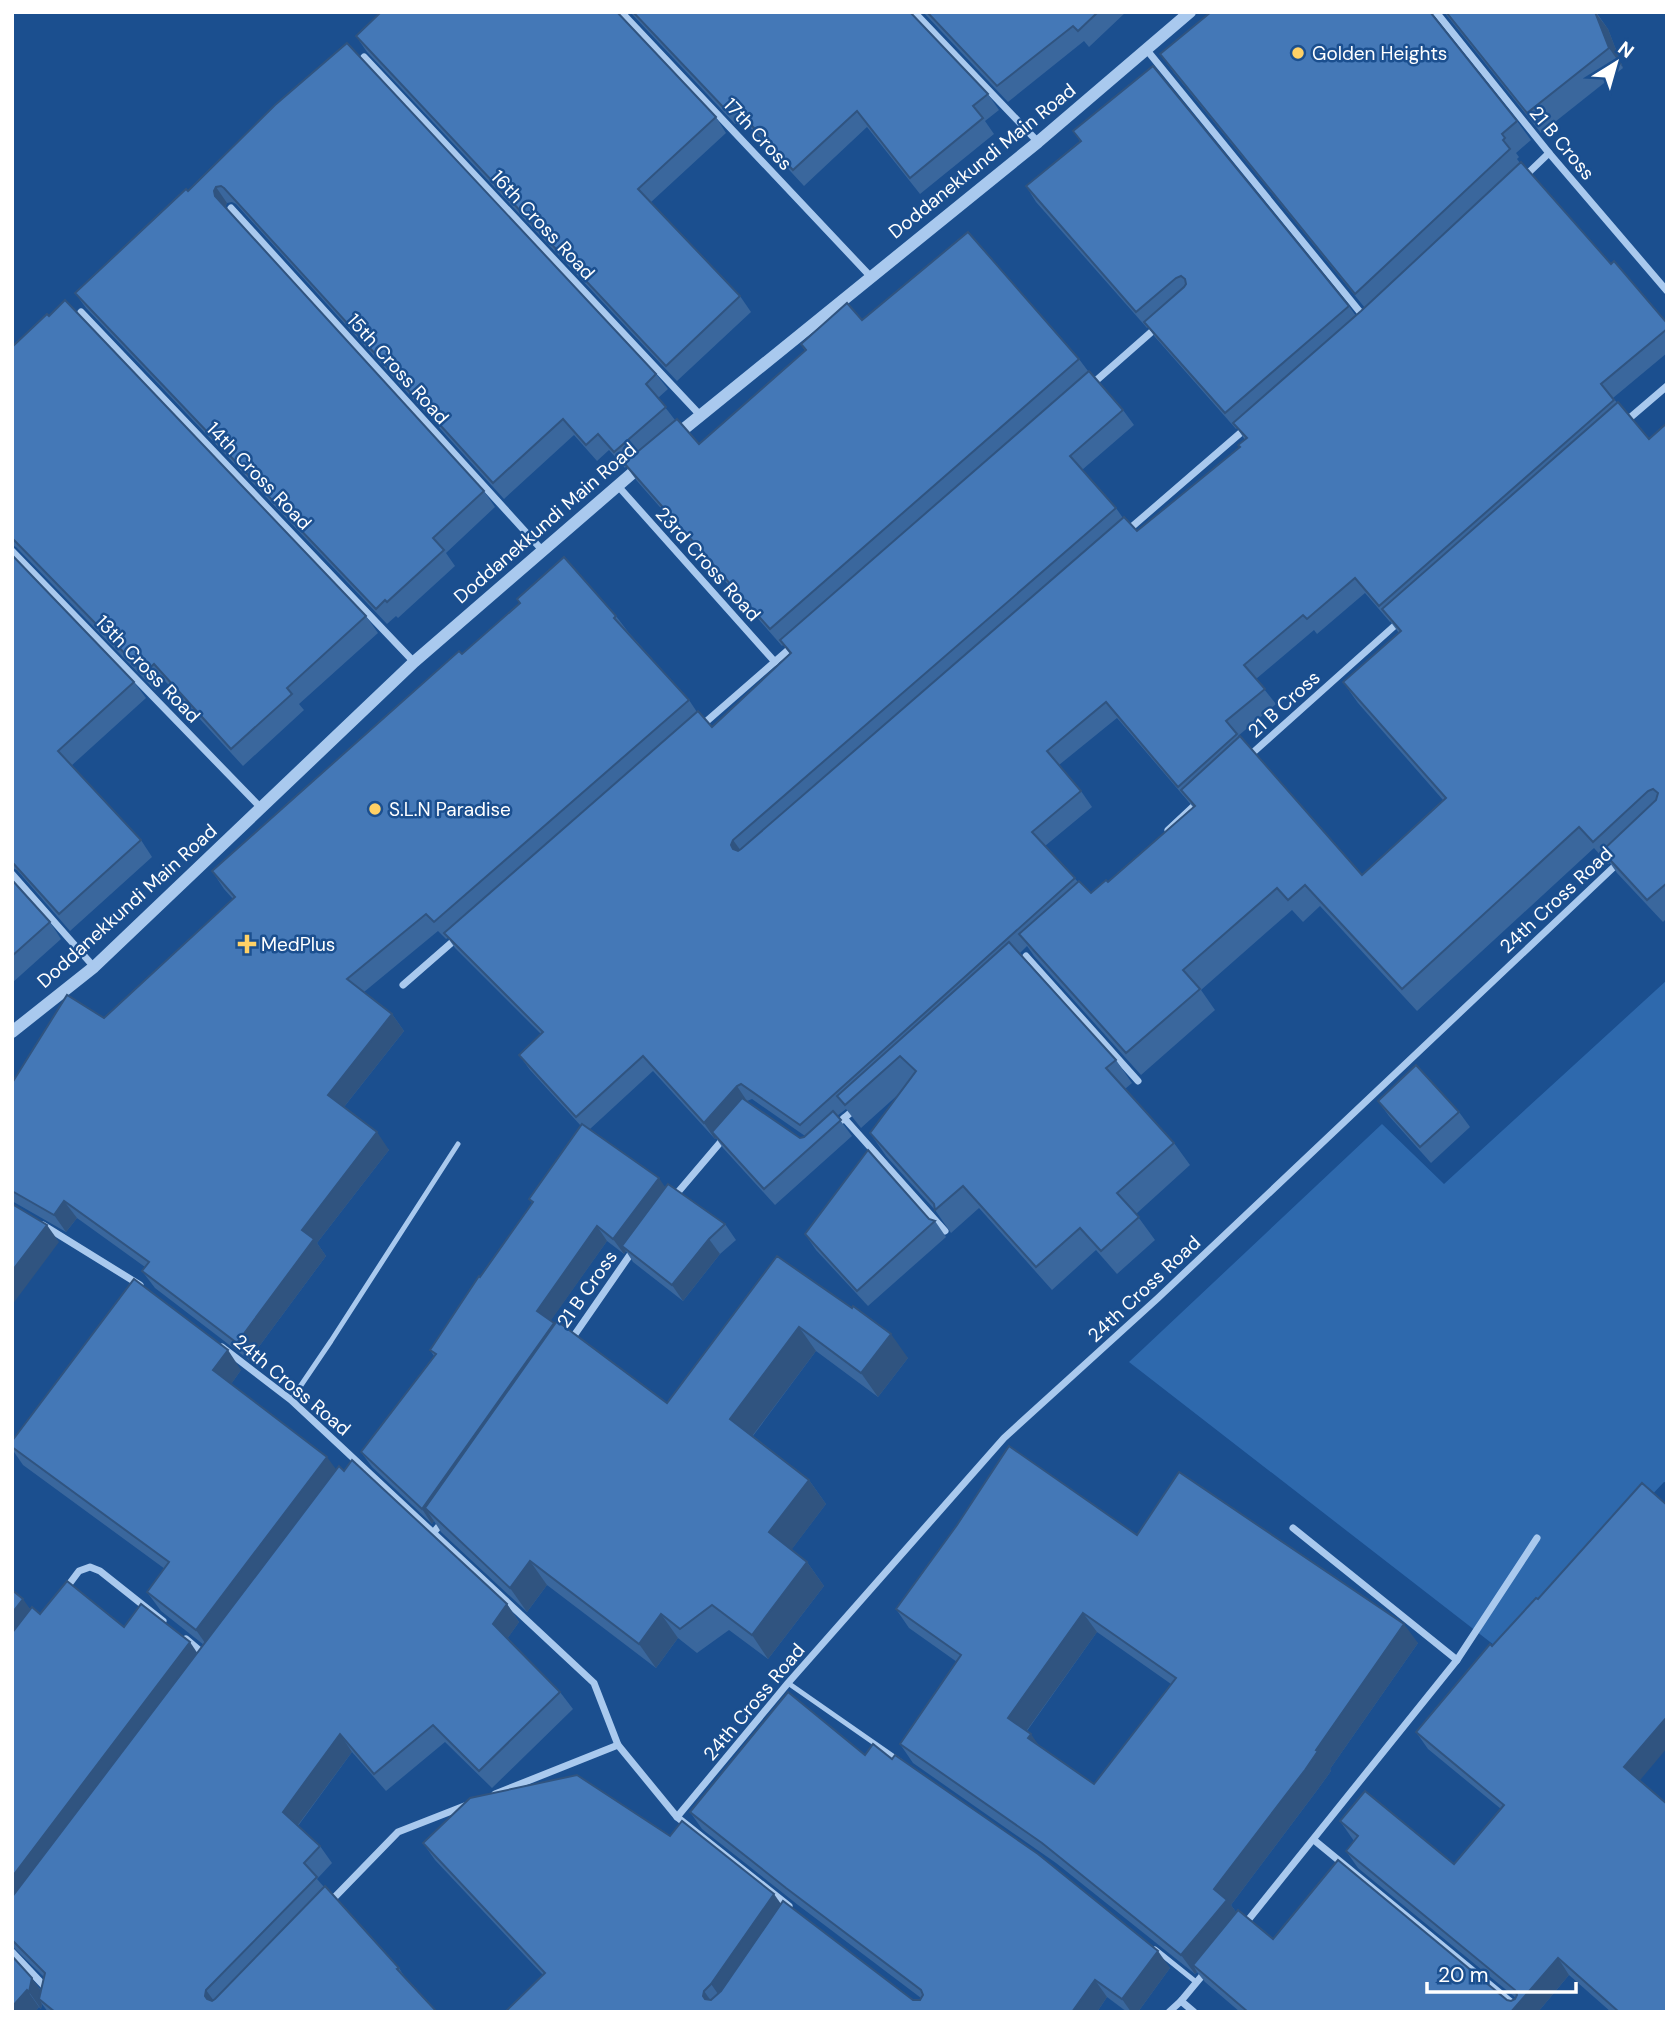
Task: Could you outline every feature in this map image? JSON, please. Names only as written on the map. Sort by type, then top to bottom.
[{"type":"street","name":"17th Cross","points":[[621,12],[871,277]]},
{"type":"street","points":[[914,12],[1038,142]]},
{"type":"street","name":"Doddanekkundi Main Road","points":[[12,1032],[94,967],[414,662],[542,550],[699,415],[1038,142],[1189,12]]},
{"type":"street","name":"21 B Cross","points":[[1436,12],[1549,153],[1667,291]]},
{"type":"street","points":[[1146,49],[1368,322]]},
{"type":"street","name":"16th Cross Road","points":[[364,57],[699,415]]},
{"type":"street","points":[[1519,181],[1549,153]]},
{"type":"street","name":"15th Cross Road","points":[[231,208],[542,550]]},
{"type":"street","name":"14th Cross Road","points":[[81,312],[414,662]]},
{"type":"street","points":[[1087,389],[1160,325]]},
{"type":"street","points":[[1616,430],[1667,386]]},
{"type":"street","points":[[1116,540],[1252,422]]},
{"type":"street","name":"23rd Cross Road","points":[[618,486],[775,662]]},
{"type":"street","name":"13th Cross Road","points":[[12,551],[261,808]]},
{"type":"street","name":"21 B Cross","points":[[1241,764],[1403,618]]},
{"type":"street","points":[[692,734],[795,644]]},
{"type":"street","points":[[1160,836],[1200,800]]},
{"type":"street","name":"24th Cross Road","points":[[677,1817],[788,1683],[1004,1438],[1158,1298],[1626,856]]},
{"type":"street","points":[[12,874],[94,967]]},
{"type":"street","points":[[403,985],[465,931]]},
{"type":"street","points":[[1017,964],[1036,947]]},
{"type":"street","points":[[1026,956],[1138,1081]]},
{"type":"street","points":[[828,1133],[864,1101]]},
{"type":"street","points":[[844,1118],[945,1231]]},
{"type":"street","points":[[663,1209],[726,1136]]},
{"type":"street","points":[[36,1221],[131,1278],[152,1294]]},
{"type":"street","name":"21 B Cross","points":[[569,1343],[640,1242]]},
{"type":"street","name":"24th Cross Road","points":[[216,1343],[291,1400],[594,1684],[618,1745],[677,1817],[794,1910]]},
{"type":"street","points":[[351,1473],[359,1462]]},
{"type":"street","points":[[434,1532],[450,1510]]},
{"type":"street","points":[[1293,1528],[1457,1660]]},
{"type":"street","points":[[1238,1932],[1457,1660],[1537,1538]]},
{"type":"street","points":[[62,1592],[79,1571],[90,1567],[100,1571],[170,1626]]},
{"type":"street","points":[[180,1634],[210,1658]]},
{"type":"street","points":[[202,1669],[218,1647]]},
{"type":"street","points":[[489,1797],[618,1745]]},
{"type":"street","points":[[324,1907],[398,1832],[476,1802]]},
{"type":"street","points":[[1314,1840],[1523,2012]]},
{"type":"street","points":[[12,1952],[51,1993],[49,2002]]},
{"type":"street","points":[[1169,2012],[1213,1962]]},
{"type":"street","points":[[1181,2001],[1194,2012]]},
{"type":"lane","points":[[291,1400],[458,1144]]},
{"type":"lane","points":[[788,1683],[910,1768]]},
{"type":"lane","points":[[1145,1941],[1196,1982]]},
{"type":"shaded area","points":[[1667,980],[1667,1483],[1664,1482],[1503,1652],[1129,1362],[1382,1124],[1444,1184]]},
{"type":"building","points":[[381,12],[617,12],[716,117],[638,189],[740,296],[666,366],[356,36]]},
{"type":"building","points":[[633,12],[910,12],[988,94],[973,106],[983,118],[910,178],[857,111],[793,170],[731,103],[725,109]]},
{"type":"building","points":[[927,12],[1098,12],[1078,31],[1073,26],[997,86]]},
{"type":"building","points":[[1211,12],[1430,12],[1517,121],[1502,134],[1510,149],[1355,294],[1160,54]]},
{"type":"building","points":[[1446,12],[1595,12],[1609,48],[1527,113]]},
{"type":"building","points":[[347,43],[656,374],[646,384],[666,407],[614,452],[598,434],[586,445],[563,419],[493,483],[224,188],[216,187],[215,196],[484,491],[433,538],[444,550],[376,609],[75,293],[186,189],[188,191],[275,105]]},
{"type":"building","points":[[1153,66],[1349,306],[1225,413],[1144,322],[1184,287],[1185,279],[1181,276],[1176,278],[1136,312],[1026,186],[1081,141],[1073,131]]},
{"type":"building","points":[[1521,162],[1611,264],[1614,261],[1667,323],[1667,329],[1601,384],[1614,400],[1379,606],[1355,578],[1307,619],[1303,615],[1244,665],[1265,689],[1226,721],[1237,734],[1178,787],[1106,702],[1047,751],[1081,791],[1032,832],[1075,878],[800,1125],[741,1084],[704,1123],[643,1056],[576,1117],[519,1055],[543,1032],[444,933],[698,711],[712,727],[791,653],[780,640],[1089,371],[1123,410],[1070,456],[1116,508],[733,840],[733,849],[741,849],[1124,517],[1137,531],[1240,447],[1238,445],[1247,438],[1233,423],[1361,311]]},
{"type":"building","points":[[968,232],[1079,359],[770,629],[624,463],[677,419],[699,444],[806,350],[801,344],[847,303],[862,320]]},
{"type":"building","points":[[65,300],[366,616],[287,688],[292,694],[231,749],[154,664],[144,673],[12,538],[12,347]]},
{"type":"building","points":[[1618,402],[1649,439],[1667,423],[1667,883],[1647,900],[1602,851],[1656,800],[1658,793],[1653,789],[1593,842],[1579,827],[1402,989],[1305,885],[1288,900],[1277,888],[1183,970],[1200,989],[1126,1053],[1019,934],[1079,881],[1091,893],[1106,880],[1108,882],[1195,806],[1181,790],[1240,736],[1362,875],[1446,798],[1343,682],[1401,631],[1382,609]]},
{"type":"building","points":[[12,555],[134,682],[58,751],[141,840],[59,914],[12,862]]},
{"type":"building","points":[[564,557],[616,616],[614,618],[689,700],[434,922],[426,914],[347,979],[392,1014],[328,1095],[377,1132],[302,1230],[314,1239],[237,1343],[142,1271],[149,1262],[64,1201],[54,1215],[12,1191],[12,1083],[67,995],[104,1018],[235,897],[212,871],[459,651],[462,654],[520,603],[517,599]]},
{"type":"building","points":[[12,880],[50,922],[12,956]]},
{"type":"building","points":[[1009,942],[1116,1060],[1106,1068],[1174,1143],[1117,1193],[1139,1217],[1101,1251],[1080,1228],[1036,1267],[963,1186],[935,1210],[934,1204],[870,1133],[916,1071],[900,1056],[845,1105],[837,1096]]},
{"type":"building","points":[[1416,1065],[1459,1112],[1420,1147],[1378,1101]]},
{"type":"building","points":[[742,1098],[800,1138],[833,1111],[841,1120],[764,1189],[712,1132]]},
{"type":"building","points":[[582,1124],[659,1178],[613,1239],[597,1226],[537,1311],[554,1323],[422,1509],[361,1452],[436,1354],[430,1350],[533,1202],[529,1199]]},
{"type":"building","points":[[868,1150],[929,1219],[935,1221],[857,1291],[805,1234]]},
{"type":"building","points":[[668,1184],[725,1224],[709,1239],[672,1285],[622,1246]]},
{"type":"building","points":[[12,1204],[47,1225],[12,1271]]},
{"type":"building","points":[[777,1256],[891,1334],[861,1373],[799,1327],[730,1419],[809,1480],[769,1532],[807,1562],[752,1635],[712,1605],[680,1629],[661,1614],[639,1644],[530,1561],[510,1588],[425,1508],[557,1321],[667,1403]]},
{"type":"building","points":[[134,1279],[228,1350],[213,1370],[327,1457],[196,1630],[147,1592],[169,1562],[12,1447],[12,1441]]},
{"type":"building","points":[[1009,1446],[1137,1535],[1179,1472],[1404,1624],[1316,1750],[1318,1751],[1305,1770],[1214,1889],[1227,1900],[1181,1955],[1042,1843],[900,1744],[961,1655],[896,1609],[957,1525]],"holes":[[[1083,1613],[1176,1678],[1094,1784],[1028,1738],[1031,1734],[1008,1718]]]},
{"type":"building","points":[[352,1460],[507,1604],[493,1624],[560,1692],[479,1771],[433,1725],[374,1774],[340,1734],[283,1812],[320,1846],[304,1863],[317,1877],[206,1990],[205,1996],[212,2001],[215,1999],[325,1886],[437,2012],[55,2012],[39,1999],[45,1973],[12,1940],[12,1897],[339,1466],[344,1471]]},
{"type":"building","points":[[1642,1483],[1667,1505],[1667,1717],[1624,1767],[1667,1804],[1667,2012],[1619,2012],[1558,1958],[1511,2012],[1248,2012],[1193,1965],[1238,1910],[1273,1939],[1338,1860],[1507,2000],[1515,1999],[1515,1990],[1346,1851],[1358,1836],[1340,1821],[1365,1791],[1454,1864],[1504,1805],[1416,1732],[1490,1644],[1492,1646],[1536,1598],[1538,1599]]},
{"type":"building","points":[[67,1581],[124,1627],[141,1604],[190,1642],[12,1877],[12,1633],[32,1607],[40,1614]]},
{"type":"building","points":[[12,1590],[23,1599],[12,1613]]},
{"type":"building","points":[[788,1692],[865,1755],[873,1744],[892,1759],[895,1755],[1038,1854],[1158,1951],[1122,1999],[1095,1980],[1072,2012],[505,2012],[545,1973],[423,1843],[470,1798],[577,1775],[670,1836],[682,1821],[774,1894],[704,1991],[705,1999],[711,2000],[721,1991],[783,1901],[913,2000],[920,2000],[923,1995],[921,1990],[690,1812]]},
{"type":"building","points":[[12,1956],[32,1978],[29,1992],[27,1990],[12,2007]]},
{"type":"place","name":"Golden Heights","points":[[1298,53]]},
{"type":"place","name":"S.L.N Paradise","points":[[375,809]]},
{"type":"place","name":"MedPlus","points":[[247,944]]}]
